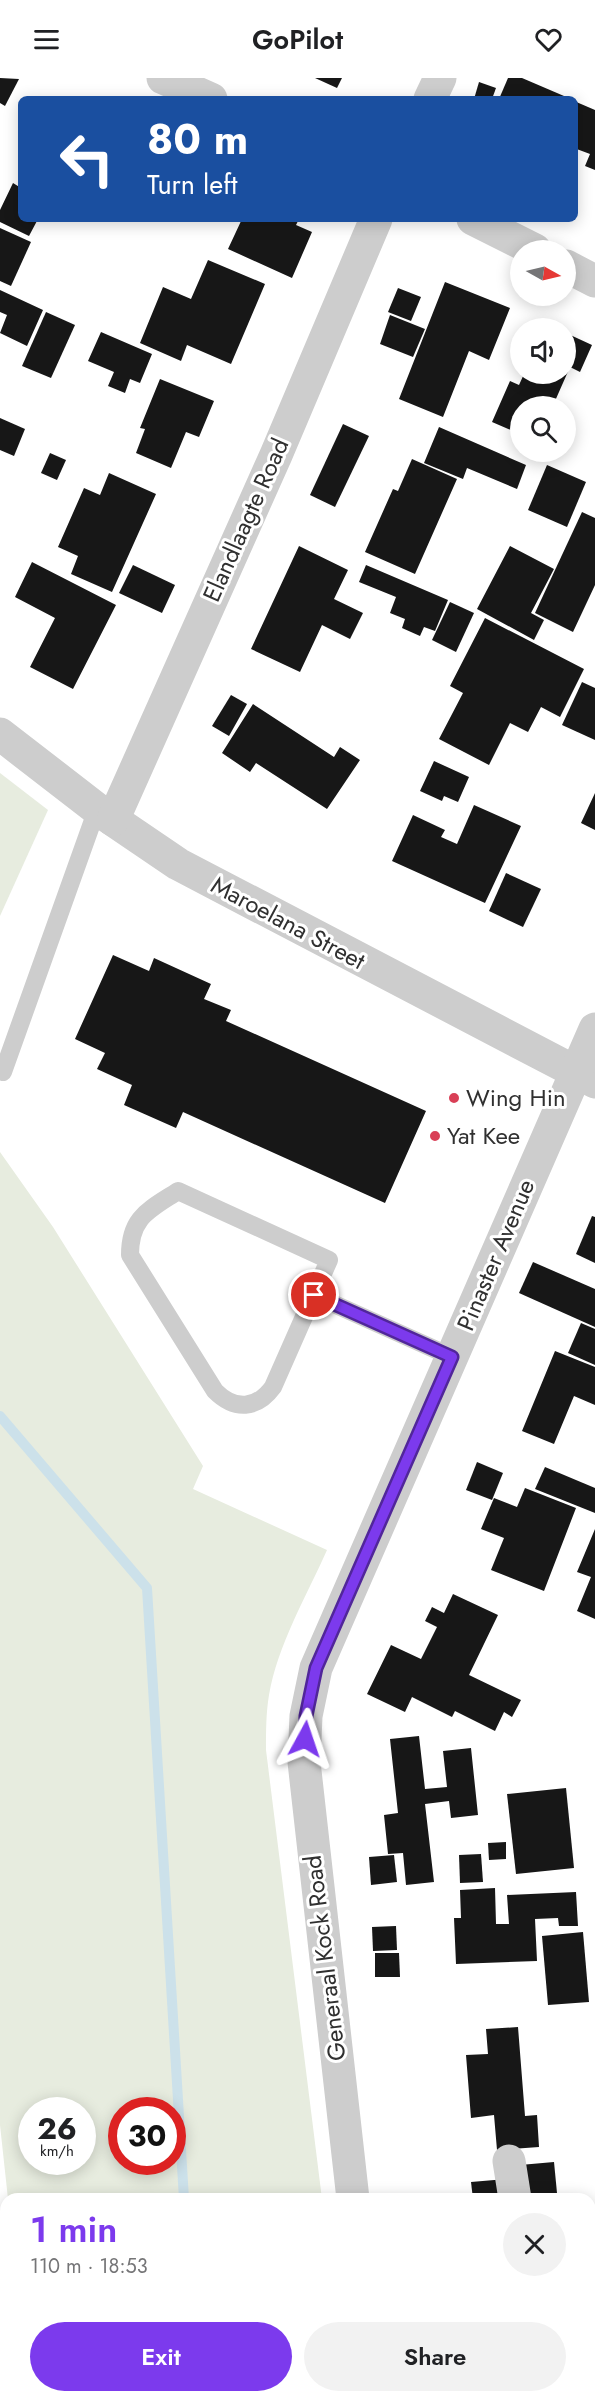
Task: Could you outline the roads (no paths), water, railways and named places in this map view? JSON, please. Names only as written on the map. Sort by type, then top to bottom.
[{"type":"street","points":[[163,78],[204,96]]},
{"type":"street","points":[[431,96],[440,78]]},
{"type":"street","name":"Elandlaagte Road","points":[[105,814],[276,455],[375,222]]},
{"type":"street","points":[[479,222],[515,240]]},
{"type":"street","points":[[576,271],[595,281]]},
{"type":"street","name":"Maroelana Street","points":[[0,735],[105,814],[178,864],[586,1077]]},
{"type":"street","name":"Pinaster Avenue","points":[[306,1716],[316,1668],[452,1357],[586,1077],[595,1029]]},
{"type":"street","name":"Generaal Kock Road","points":[[306,1716],[304,1762],[352,2193]]},
{"type":"street","points":[[509,2161],[514,2193]]},
{"type":"lane","name":"Elandlaagte Road","points":[[3,1072],[105,814]]},
{"type":"lane","points":[[178,1191],[329,1260],[314,1295],[273,1387],[257,1403],[246,1406],[234,1405],[224,1400],[216,1391],[130,1255],[132,1234],[144,1213],[178,1191]]},
{"type":"lane","points":[[314,1295],[452,1357]]},
{"type":"waterway","points":[[0,1416],[147,1588],[184,2193]]},
{"type":"place","name":"Wing Hin","points":[[454,1098]]},
{"type":"place","name":"Yat Kee","points":[[435,1136]]}]
